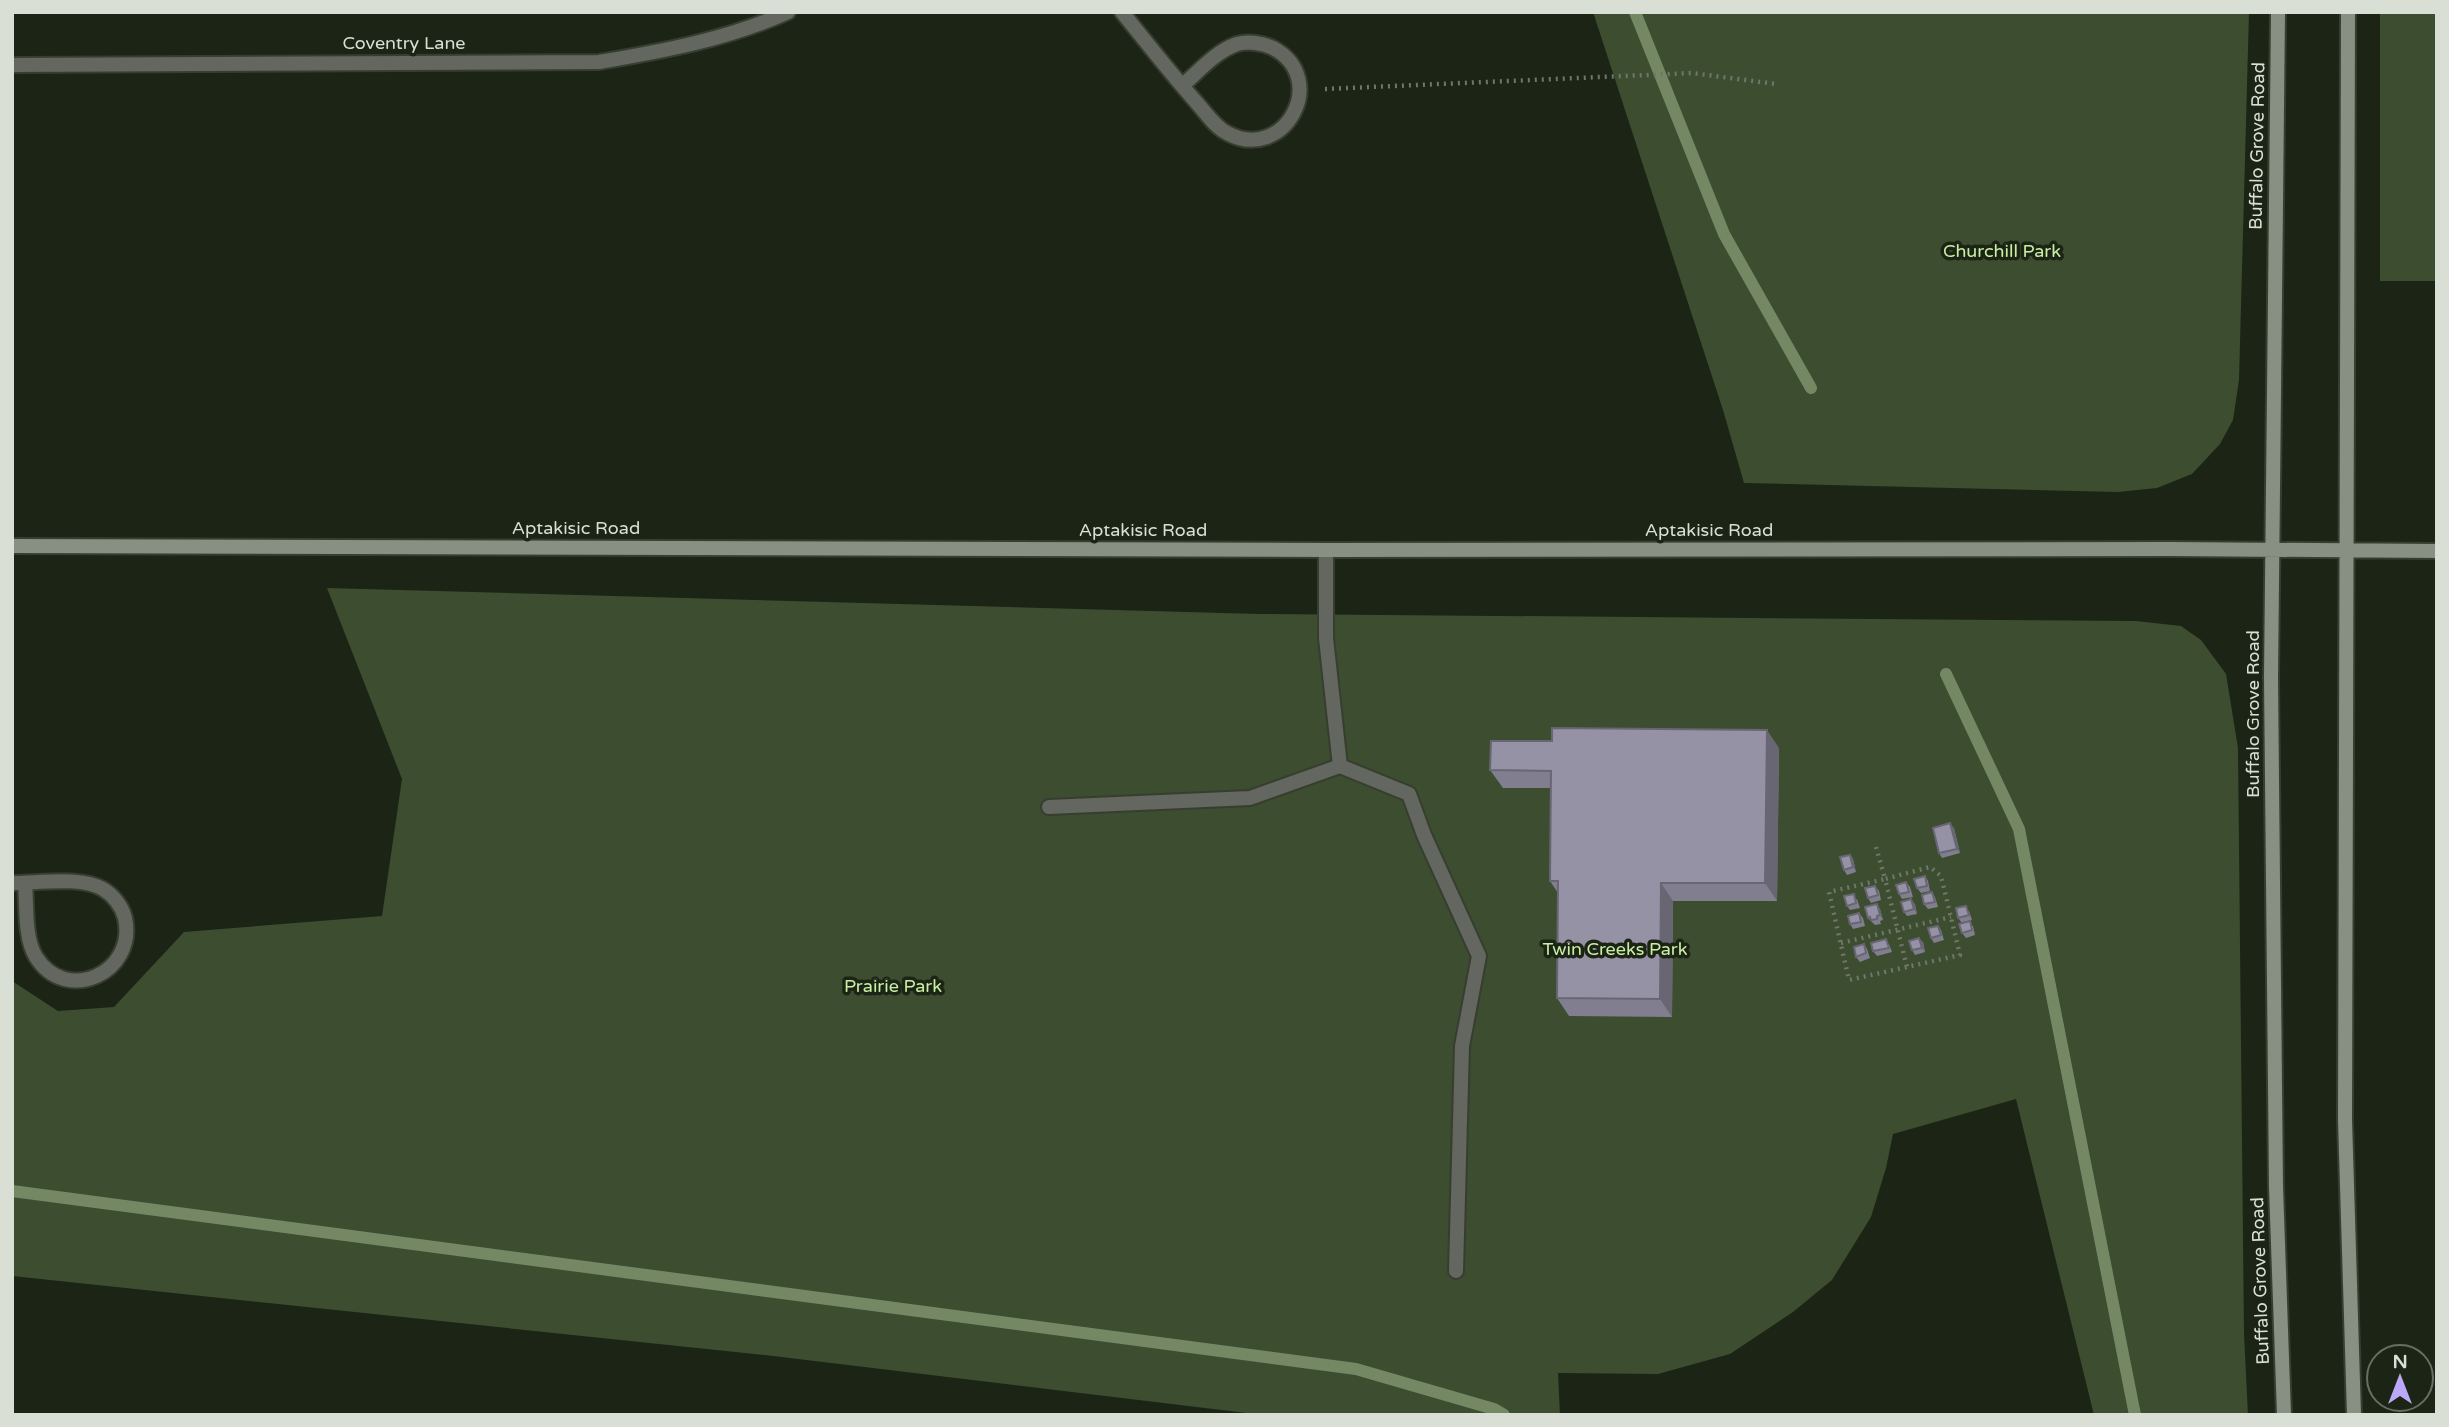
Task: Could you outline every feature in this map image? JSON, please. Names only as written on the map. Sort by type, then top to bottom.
[{"type":"main road","name":"Buffalo Grove Road","points":[[2278,12],[2271,678],[2276,1187],[2284,1415]]},
{"type":"main road","points":[[2348,12],[2345,1120],[2354,1415]]},
{"type":"main road","name":"Aptakisic Road","points":[[12,546],[2437,551]]},
{"type":"street","name":"Coventry Lane","points":[[12,65],[599,62],[682,47],[751,29],[788,12]]},
{"type":"street","points":[[1122,12],[1182,86],[1225,132],[1240,139],[1273,135],[1286,125],[1296,111],[1300,90],[1299,79],[1282,53],[1269,46],[1254,43],[1238,44],[1224,50],[1182,86]]},
{"type":"street","points":[[1326,550],[1326,638],[1340,766]]},
{"type":"street","points":[[1049,807],[1250,798],[1340,766],[1409,794],[1424,835],[1479,956],[1462,1046],[1456,1271]]},
{"type":"street","points":[[19,883],[88,883],[103,889],[115,899],[124,913],[127,929],[125,945],[118,960],[107,971],[93,978],[60,978],[47,969],[36,957],[30,942],[19,883]]},
{"type":"path","points":[[1300,90],[1692,73],[1776,84]]},
{"type":"path","points":[[1876,847],[1907,967]]},
{"type":"path","points":[[1930,867],[1941,876],[1951,917],[1960,955],[1849,980],[1829,892],[1930,867]]},
{"type":"path","points":[[1841,943],[1951,917]]},
{"type":"green space","name":"Churchill Park","points":[[1593,12],[2249,12],[2239,380],[2233,420],[2220,444],[2192,474],[2157,488],[2118,492],[1744,483],[1723,410]]},
{"type":"green space","points":[[2380,12],[2437,12],[2437,281],[2380,281]]},
{"type":"green space","points":[[327,588],[1258,614],[2136,621],[2181,626],[2201,640],[2226,674],[2238,748],[2244,1334],[2248,1415],[2094,1415],[2016,1099],[1893,1134],[1871,1217],[1832,1280],[1793,1312],[1730,1354],[1658,1374],[1558,1373],[1560,1415],[1263,1415],[773,1356],[12,1276],[12,981],[58,1011],[114,1007],[184,932],[382,916],[402,779]]},
{"type":"building","points":[[1552,728],[1767,730],[1765,883],[1661,883],[1660,999],[1557,998],[1558,881],[1550,881],[1551,771],[1490,770],[1491,741],[1552,741]]},
{"type":"building","points":[[1950,823],[1957,849],[1939,853],[1933,828]]},
{"type":"building","points":[[1850,855],[1853,867],[1844,870],[1840,857]]},
{"type":"building","points":[[1925,876],[1927,886],[1917,888],[1914,879]]},
{"type":"building","points":[[1906,882],[1909,892],[1899,894],[1896,885]]},
{"type":"building","points":[[1875,886],[1878,895],[1868,898],[1865,888]]},
{"type":"building","points":[[1932,892],[1935,902],[1924,904],[1922,895]]},
{"type":"building","points":[[1854,894],[1856,903],[1847,906],[1844,896]]},
{"type":"building","points":[[1911,899],[1914,909],[1904,912],[1901,902]]},
{"type":"building","points":[[1877,904],[1880,915],[1871,920],[1865,907]]},
{"type":"building","points":[[1966,906],[1969,915],[1958,918],[1956,908]]},
{"type":"building","points":[[1859,913],[1861,922],[1850,924],[1848,916]]},
{"type":"building","points":[[1970,921],[1972,930],[1962,933],[1959,924]]},
{"type":"building","points":[[1938,926],[1941,935],[1931,938],[1928,928]]},
{"type":"building","points":[[1919,938],[1922,948],[1912,950],[1909,941]]},
{"type":"building","points":[[1886,939],[1889,948],[1873,951],[1871,943]]},
{"type":"building","points":[[1864,944],[1866,953],[1856,957],[1854,947]]},
{"type":"waterway","points":[[1635,12],[1724,234],[1811,388]]},
{"type":"waterway","points":[[1946,674],[2019,829],[2135,1415]]},
{"type":"waterway","points":[[12,1191],[1356,1369],[1494,1409],[1504,1415]]},
{"type":"park label","name":"Twin Creeks Park","points":[[1615,949]]},
{"type":"park label","name":"Prairie Park","points":[[893,986]]}]
